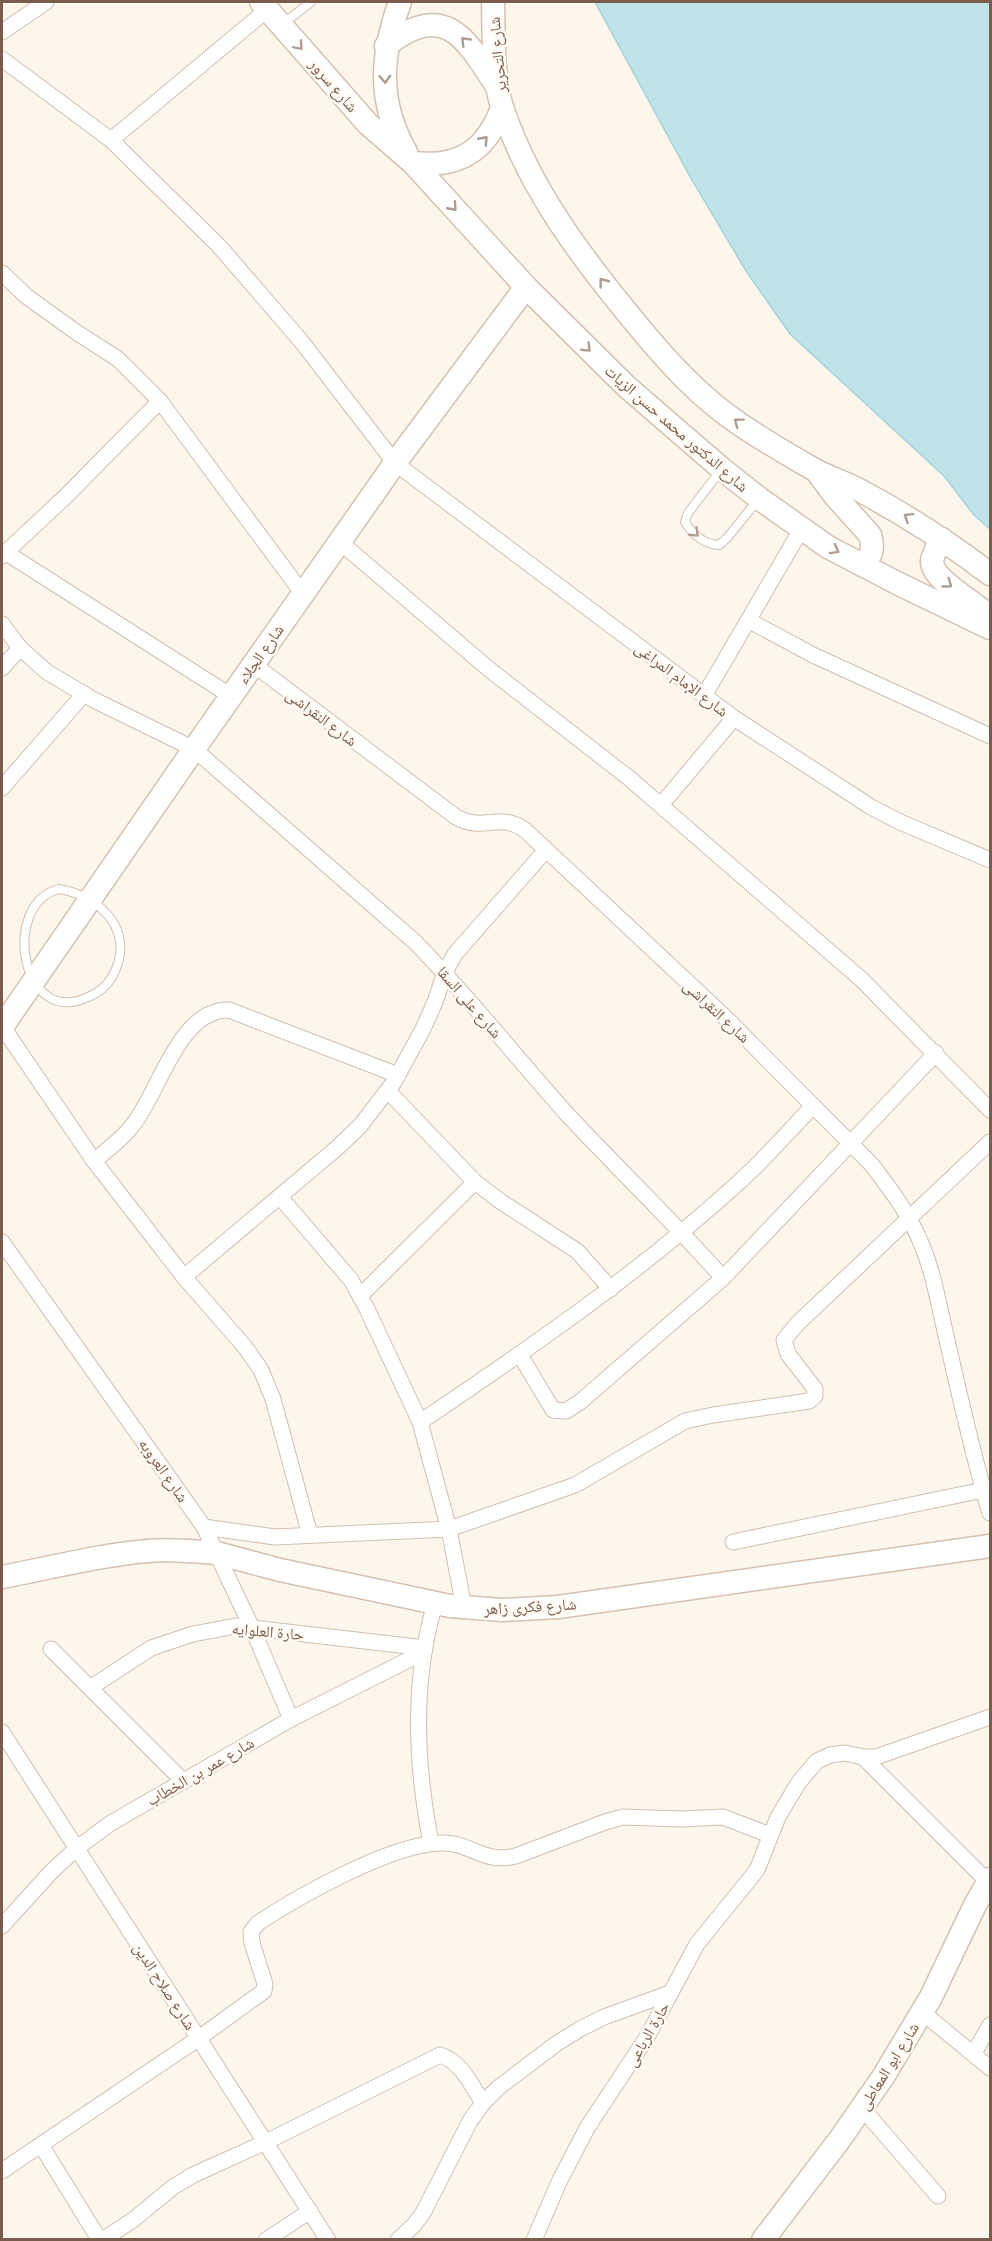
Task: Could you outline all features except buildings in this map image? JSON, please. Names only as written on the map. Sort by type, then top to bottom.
[{"type":"street","points":[[400,2],[386,46],[384,70],[386,95],[401,142],[413,163],[432,165],[452,162],[469,154],[484,142],[495,126],[500,98]]},
{"type":"street","name":"شارع التحرير","points":[[493,2],[495,58],[500,98]]},
{"type":"street","points":[[2,29],[42,3]]},
{"type":"street","points":[[111,140],[270,12]]},
{"type":"street","name":"شارع سرور","points":[[270,12],[368,124],[413,163]]},
{"type":"street","points":[[386,46],[403,32],[414,27],[440,26],[462,36],[500,98],[519,149],[538,188],[561,225],[655,347],[694,386],[738,424],[817,471],[868,495],[942,539],[990,574]]},
{"type":"street","name":"شارع الإمام المراغى","points":[[2,59],[111,140],[219,246],[301,341],[395,463],[734,718],[871,807],[900,822],[990,860]]},
{"type":"street","name":"شارع الدكتور محمد حسن الزيات","points":[[413,163],[526,287],[627,387],[759,499],[828,547],[990,628]]},
{"type":"street","points":[[2,273],[26,296],[118,359],[160,401],[303,594]]},
{"type":"street","name":"شارع الجلاء","points":[[2,1027],[26,983],[90,899],[395,463],[526,287]]},
{"type":"street","points":[[160,401],[3,554],[231,696]]},
{"type":"street","points":[[817,471],[835,496],[870,535],[873,543],[872,552],[862,565]]},
{"type":"street","points":[[704,696],[802,528]]},
{"type":"street","points":[[942,539],[932,560],[937,575],[990,617]]},
{"type":"street","points":[[340,542],[490,670],[629,778],[861,979],[990,1110]]},
{"type":"street","points":[[748,620],[813,655],[990,736]]},
{"type":"street","name":"شارع على السقا","points":[[2,624],[20,648],[47,672],[84,694],[194,748],[415,942],[445,972],[566,1112],[625,1176],[682,1231],[723,1278]]},
{"type":"street","points":[[2,668],[20,648]]},
{"type":"street","name":"شارع النقراشى","points":[[253,664],[456,817],[476,825],[503,821],[514,823],[726,1018],[879,1174],[909,1217],[931,1271],[990,1513]]},
{"type":"street","points":[[2,788],[84,694]]},
{"type":"street","points":[[661,805],[734,718]]},
{"type":"street","points":[[184,1277],[360,1126],[398,1075],[430,1016],[445,972],[462,946],[546,850]]},
{"type":"street","points":[[94,1161],[132,1127],[190,1029],[207,1014],[218,1010],[229,1010],[398,1075]]},
{"type":"street","points":[[2,1027],[94,1161],[184,1277],[245,1347],[261,1370],[273,1399],[310,1535]]},
{"type":"street","points":[[520,1355],[553,1410],[566,1411],[723,1278],[936,1053]]},
{"type":"street","points":[[388,1091],[475,1182],[500,1202],[577,1251],[611,1289]]},
{"type":"street","points":[[420,1422],[520,1355],[611,1289],[738,1183],[813,1106]]},
{"type":"street","points":[[204,1527],[274,1537],[449,1529],[575,1485],[685,1420],[809,1401],[815,1396],[815,1389],[788,1354],[784,1340],[797,1324],[990,1142]]},
{"type":"street","points":[[360,1296],[475,1182]]},
{"type":"street","points":[[280,1197],[351,1280],[420,1422],[449,1529],[464,1608]]},
{"type":"street","name":"شارع العروبه","points":[[2,1242],[204,1527],[252,1628],[291,1719]]},
{"type":"street","points":[[733,1542],[983,1490]]},
{"type":"street","name":"شارع فكرى زاهر","points":[[2,1577],[150,1551],[217,1553],[435,1604],[502,1610],[558,1607],[990,1546]]},
{"type":"street","points":[[431,1843],[423,1796],[420,1747],[424,1650],[435,1604]]},
{"type":"street","name":"حارة العلوايه","points":[[90,1688],[135,1657],[165,1642],[207,1630],[236,1626],[424,1650]]},
{"type":"street","points":[[51,1649],[182,1780]]},
{"type":"street","name":"شارع عمر بن الخطاب","points":[[2,1926],[52,1871],[77,1848],[111,1823],[291,1719],[424,1650]]},
{"type":"street","name":"حارة الرباعى","points":[[534,2240],[580,2141],[639,2051],[690,1955],[705,1933],[757,1870],[770,1835],[788,1799],[817,1761],[838,1753],[863,1757],[883,1755],[990,1717]]},
{"type":"street","name":"شارع صلاح الدين","points":[[2,1732],[328,2240]]},
{"type":"street","points":[[863,1757],[990,1882]]},
{"type":"street","points":[[2,2171],[199,2038],[264,1991],[265,1984],[252,1943],[252,1932],[258,1923],[333,1880],[398,1852],[431,1843],[453,1844],[492,1859],[516,1857],[623,1817],[682,1820],[723,1817],[770,1835]]},
{"type":"street","name":"شارع ابو المعاطى","points":[[763,2240],[862,2108],[922,2012],[990,1882]]},
{"type":"street","points":[[398,2240],[423,2213],[470,2121],[498,2088],[556,2044],[580,2029],[604,2017],[670,1993]]},
{"type":"street","points":[[922,2012],[990,2068]]},
{"type":"street","points":[[974,2053],[990,2025]]},
{"type":"street","points":[[41,2145],[97,2236],[104,2239],[133,2220],[173,2187],[193,2175],[266,2142],[440,2055],[451,2058],[458,2064],[483,2103]]},
{"type":"street","points":[[862,2108],[938,2196]]},
{"type":"street","points":[[266,2240],[310,2211]]},
{"type":"lane","points":[[270,12],[311,2]]},
{"type":"lane","points":[[722,469],[688,513],[686,522],[690,531],[707,544],[719,545],[759,499]]},
{"type":"lane","points":[[26,983],[44,996],[62,1002],[81,1000],[98,993],[111,979],[119,962],[121,944],[116,926],[105,910],[76,891],[59,889],[43,891],[28,899]]},
{"type":"water","points":[[595,2],[990,2],[990,529],[974,515],[944,476],[790,334],[746,271],[689,175]]}]
